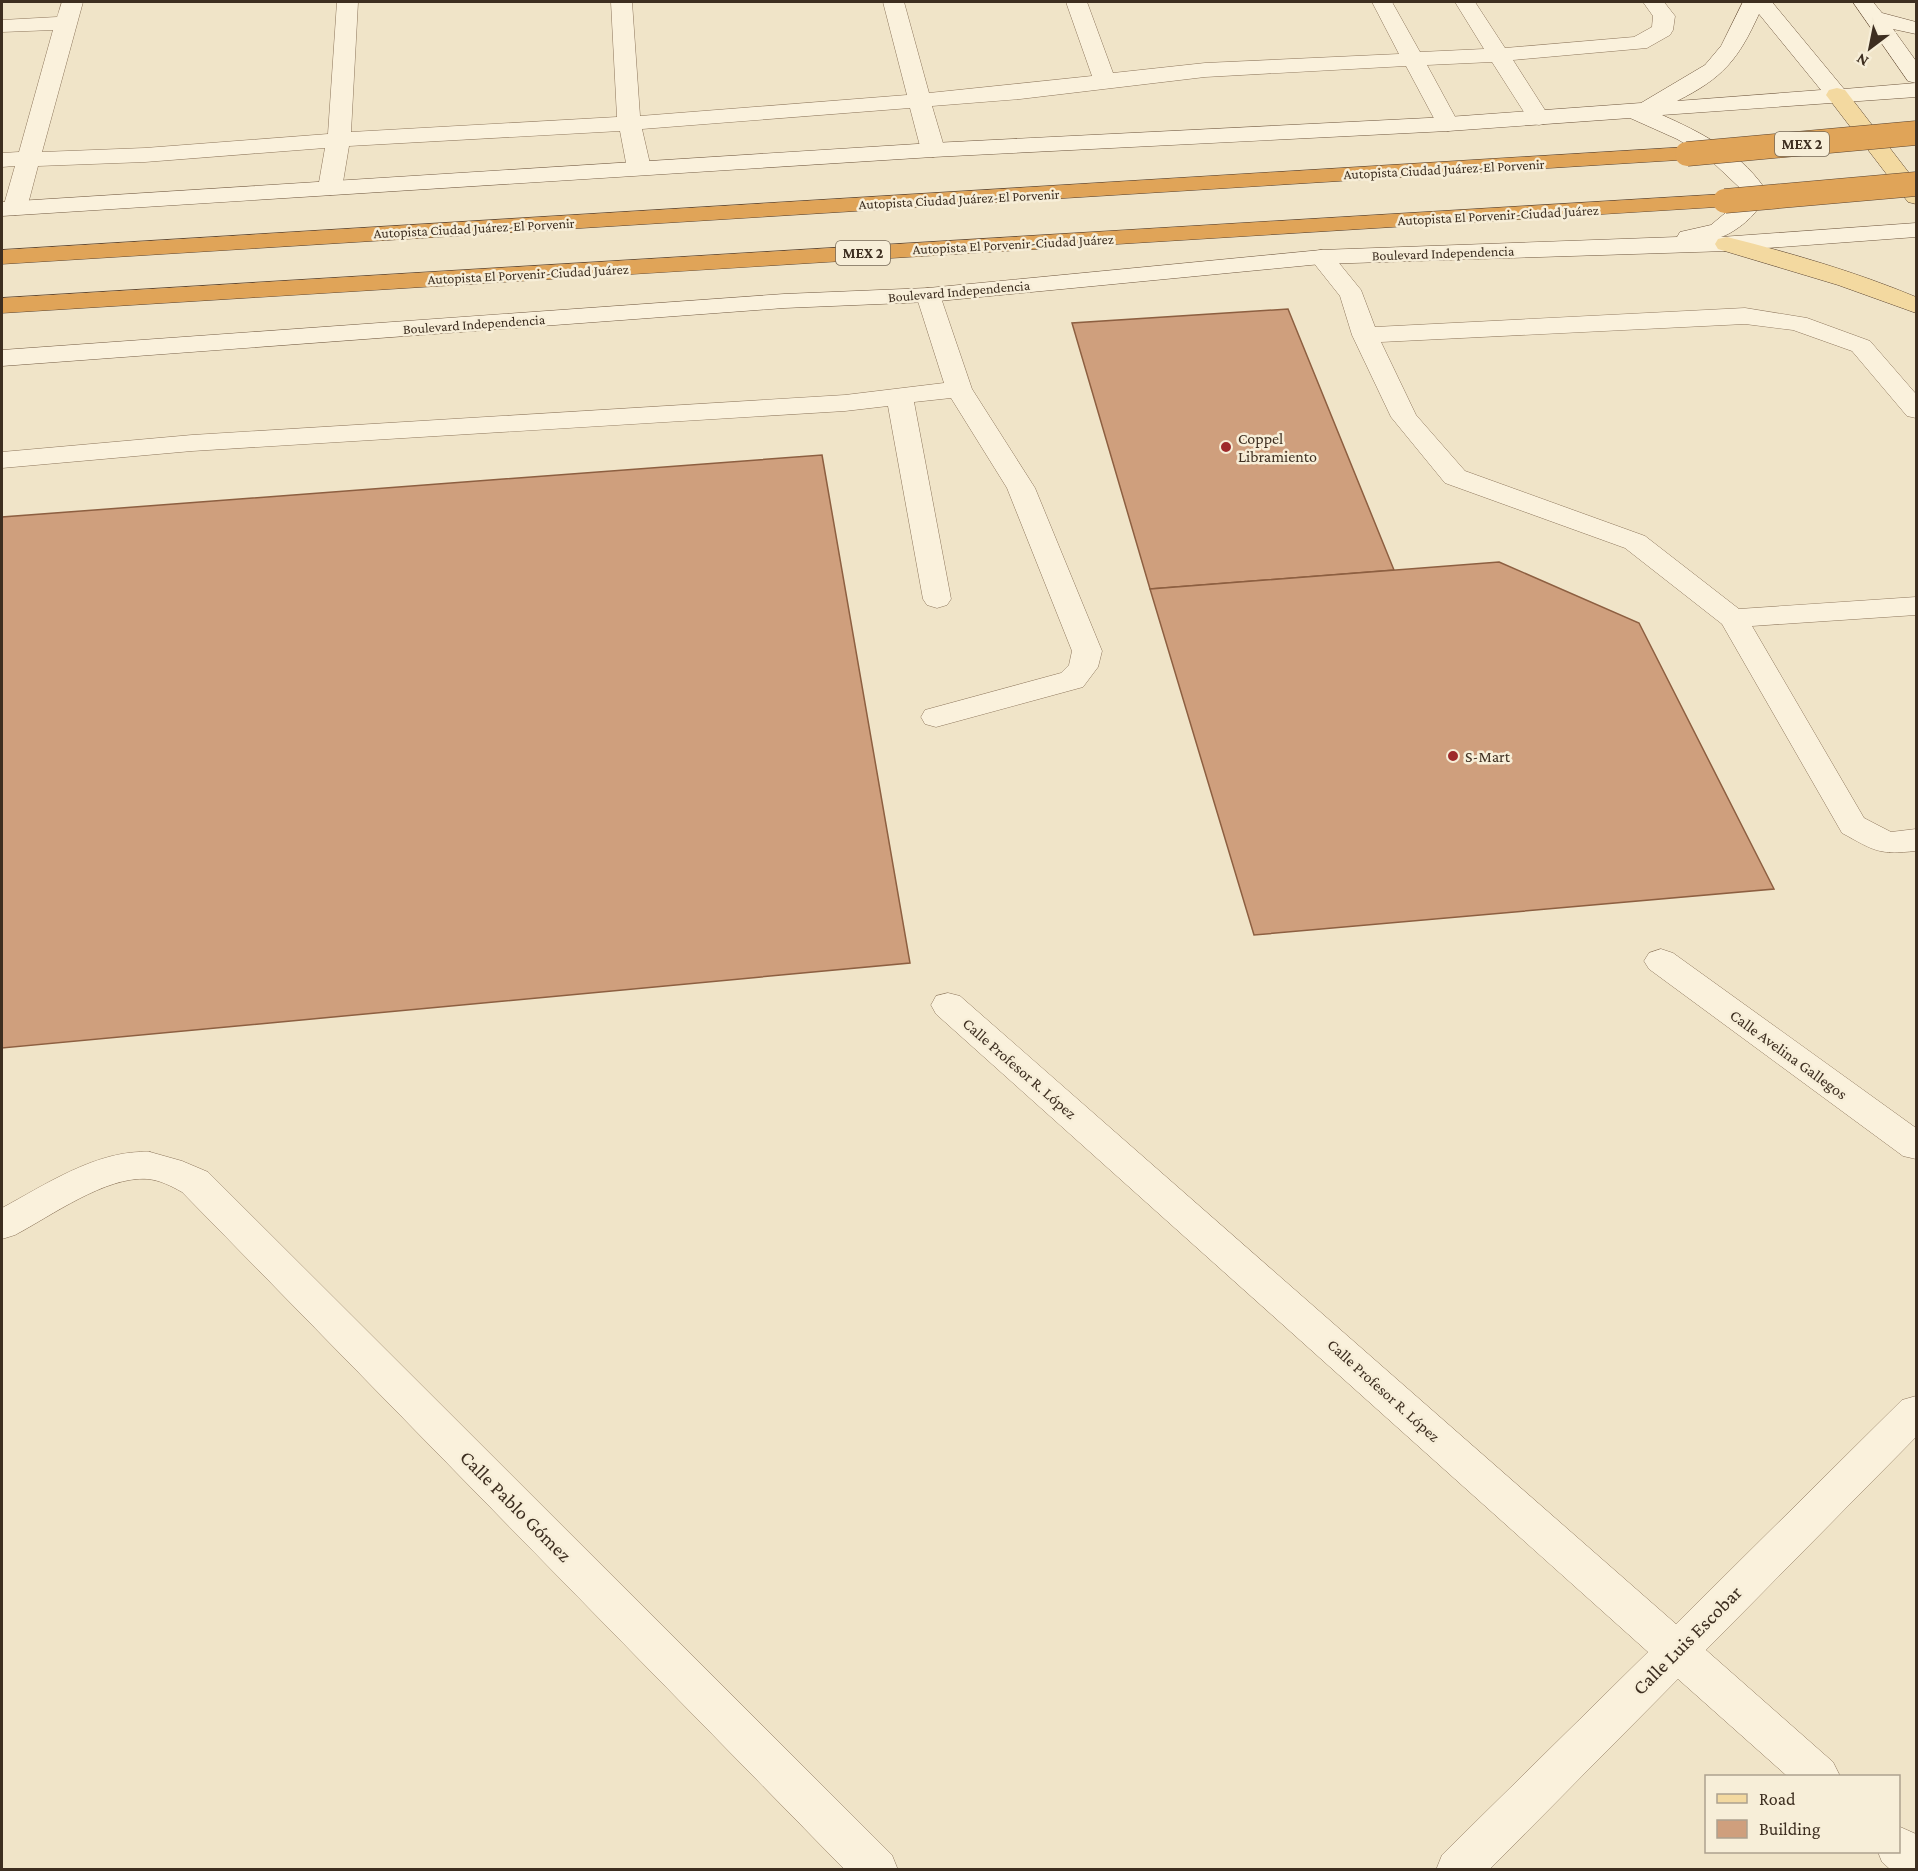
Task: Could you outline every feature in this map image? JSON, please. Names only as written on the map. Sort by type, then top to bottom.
[{"type":"highway","name":"Autopista Ciudad Juárez-El Porvenir","points":[[2,257],[1686,154],[1917,133]]},
{"type":"highway","name":"Autopista El Porvenir-Ciudad Juárez","points":[[2,306],[1725,201],[1917,184]]},
{"type":"main road","points":[[72,2],[28,159],[8,208],[933,150],[1448,124],[1917,90]]},
{"type":"main road","points":[[330,188],[339,140],[347,2]]},
{"type":"main road","points":[[621,2],[629,122],[639,168]]},
{"type":"main road","points":[[893,2],[933,150]]},
{"type":"main road","points":[[1076,2],[1105,81]]},
{"type":"main road","points":[[1382,2],[1448,124]]},
{"type":"main road","points":[[1466,2],[1539,118]]},
{"type":"main road","points":[[2,160],[145,155],[339,140],[723,118],[1020,92],[1205,70],[1498,55],[1639,44],[1662,30],[1664,15],[1653,2]]},
{"type":"main road","points":[[1637,112],[1711,71],[1737,38],[1754,2]]},
{"type":"main road","points":[[1761,2],[1838,95],[1917,197]]},
{"type":"main road","points":[[1868,10],[1917,28]]},
{"type":"main road","points":[[1868,10],[1917,76]]},
{"type":"main road","points":[[2,26],[66,23]]},
{"type":"main road","points":[[1637,112],[1698,141],[1735,166],[1751,186],[1747,207],[1719,230],[1655,244]]},
{"type":"main road","name":"Boulevard Independencia","points":[[2,358],[784,301],[928,295],[1321,257],[1655,244],[1727,244],[1917,230]]},
{"type":"main road","points":[[1727,244],[1886,292],[1917,306]]},
{"type":"main road","points":[[1321,257],[1352,295],[1365,335],[1404,417],[1455,477],[1635,542],[1733,618],[1853,825],[1886,843],[1917,840]]},
{"type":"main road","points":[[928,295],[959,389],[1021,488],[1087,651],[1083,667],[1072,680],[936,717]]},
{"type":"main road","points":[[1365,335],[1745,316],[1782,320],[1815,328],[1861,346],[1917,410]]},
{"type":"main road","points":[[2,460],[192,443],[900,398],[959,389]]},
{"type":"main road","points":[[900,398],[937,598]]},
{"type":"main road","points":[[1733,618],[1917,606]]},
{"type":"main road","name":"Calle Avelina Gallegos","points":[[1660,961],[1917,1146]]},
{"type":"main road","name":"Calle Profesor R. López","points":[[948,1005],[1275,1292],[1675,1651],[1817,1775]]},
{"type":"main road","name":"Calle Pablo Gómez","points":[[2,1225],[78,1185],[117,1170],[142,1165],[165,1169],[195,1182],[876,1869]]},
{"type":"main road","name":"Calle Luis Escobar","points":[[1458,1869],[1917,1412]]},
{"type":"main road","points":[[1900,1848],[1917,1863]]},
{"type":"building","name":"Coppel Libramiento","points":[[1288,309],[1394,570],[1150,589],[1072,323]]},
{"type":"building","points":[[822,455],[910,963],[2,1048],[2,517]]},
{"type":"building","name":"S-Mart","points":[[1499,562],[1639,623],[1774,889],[1254,935],[1150,589]]},
{"type":"place","name":"Coppel Libramiento","points":[[1226,447]]},
{"type":"place","name":"S-Mart","points":[[1453,756]]}]
